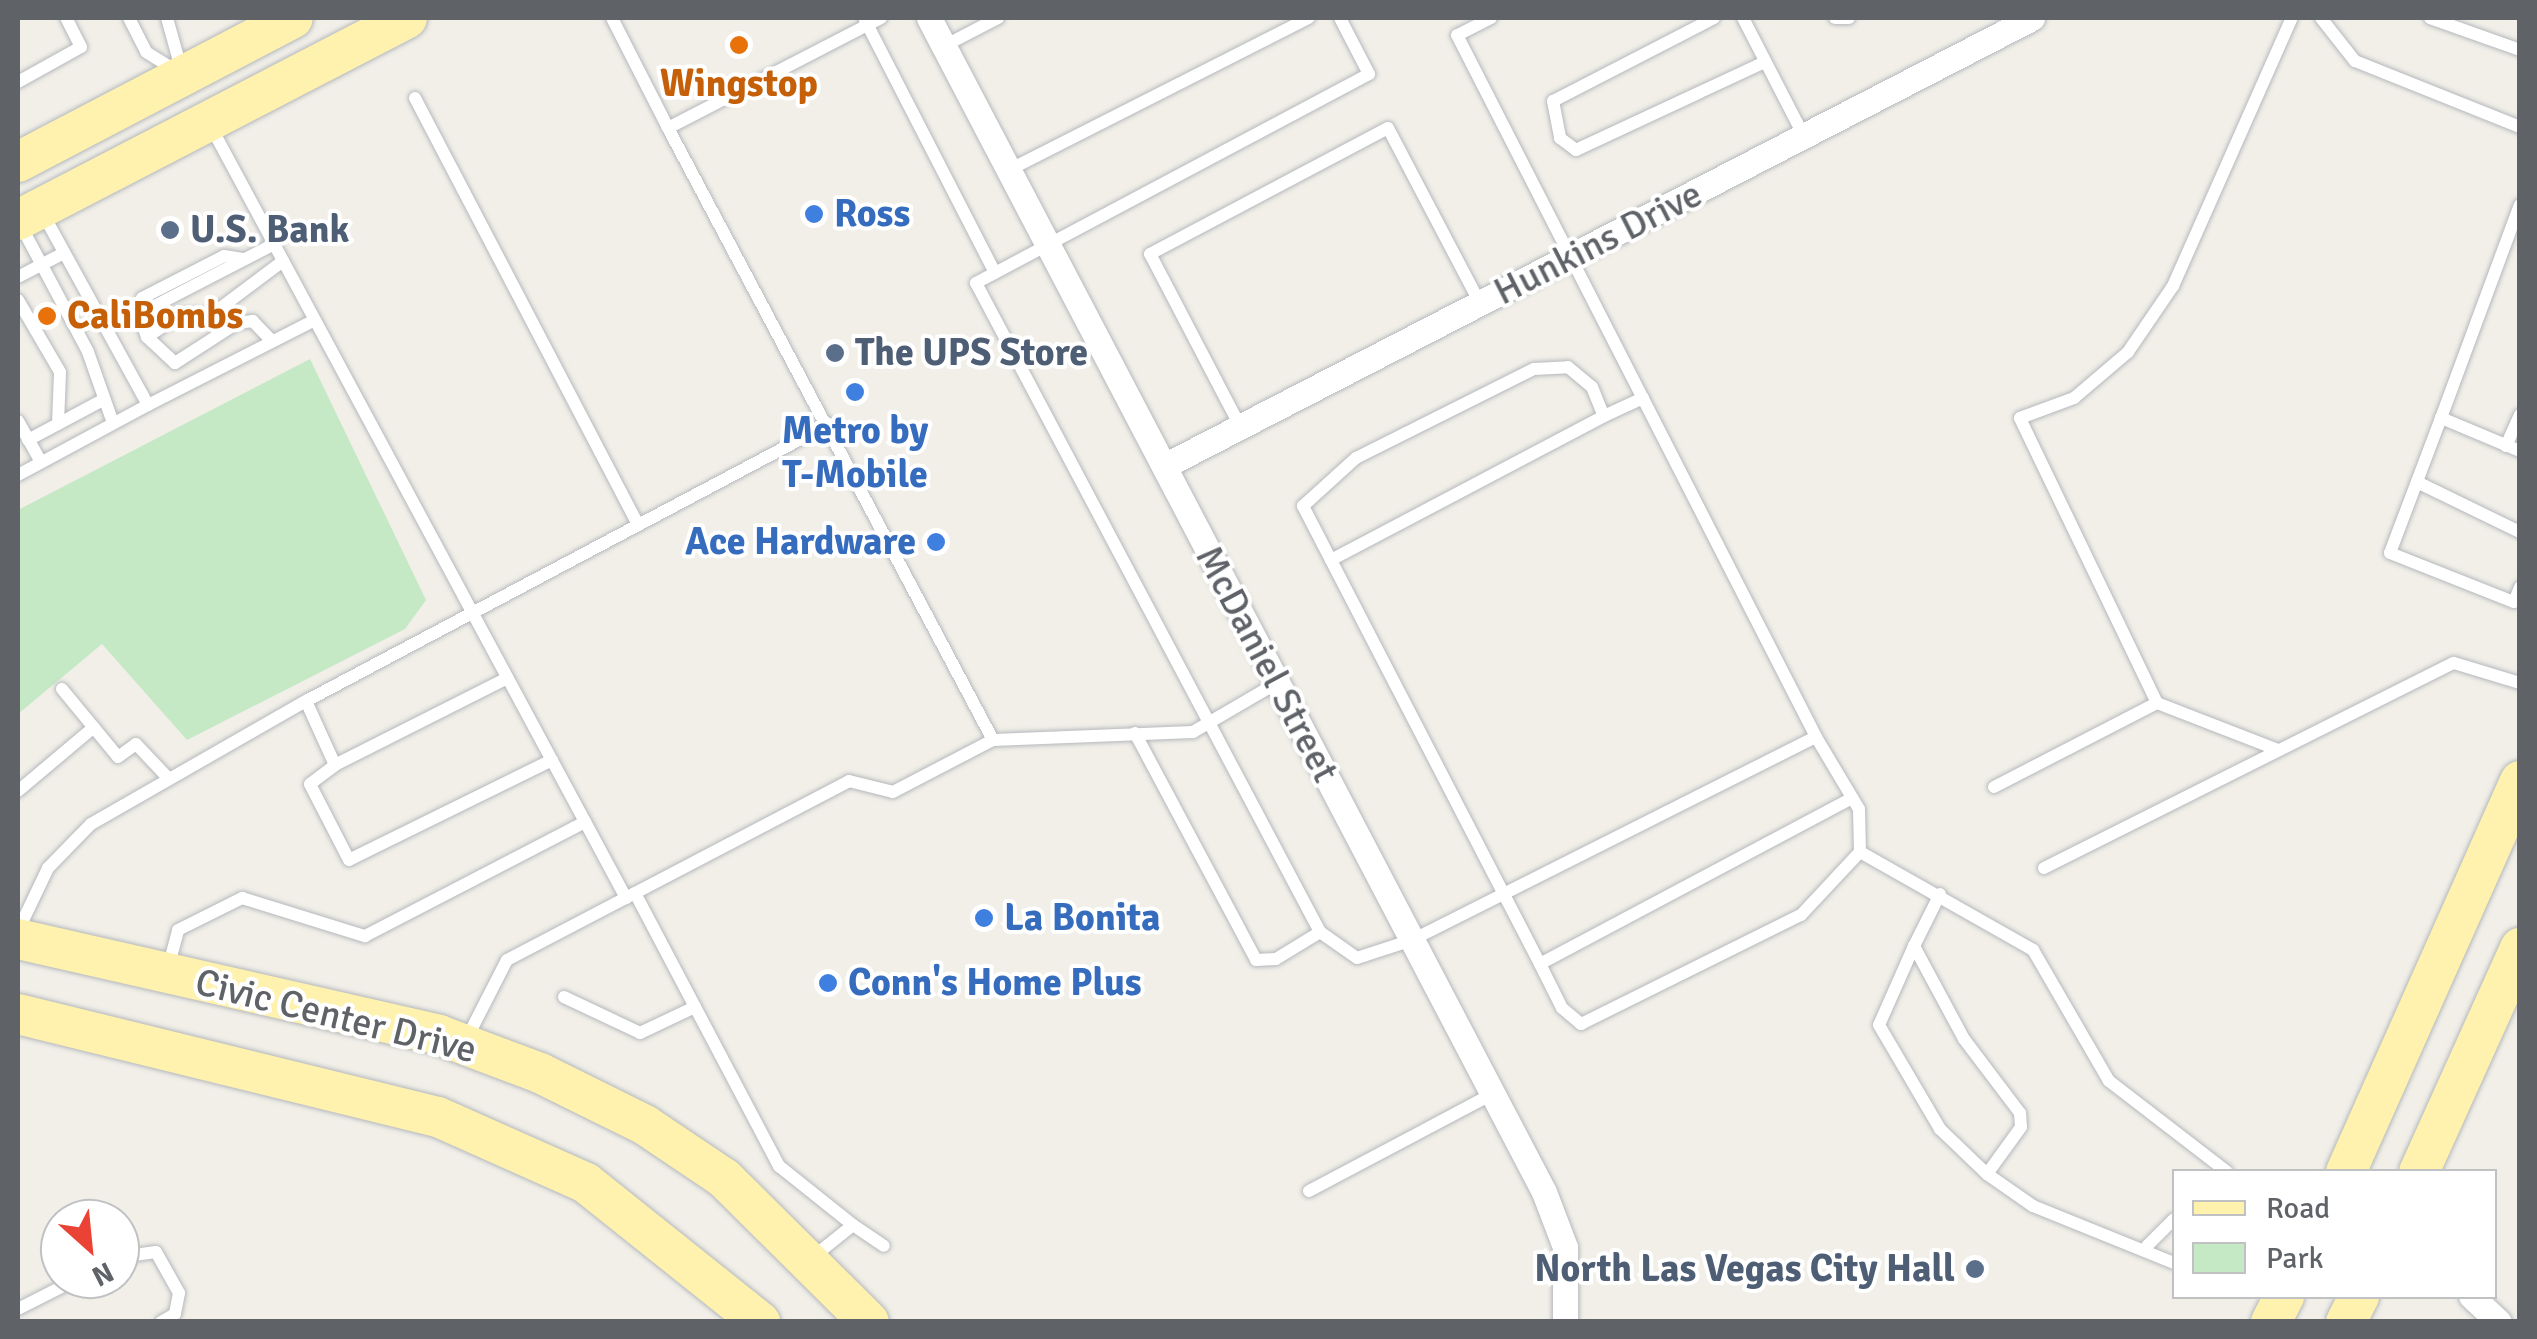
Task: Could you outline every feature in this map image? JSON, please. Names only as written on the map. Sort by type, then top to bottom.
[{"type":"main road","points":[[18,162],[293,18]]},
{"type":"main road","points":[[29,214],[407,18]]},
{"type":"main road","points":[[182,76],[207,121]]},
{"type":"main road","points":[[2347,1169],[2520,781]]},
{"type":"main road","name":"Civic Center Drive","points":[[18,935],[464,1044],[645,1124],[724,1178],[811,1258],[869,1322]]},
{"type":"main road","points":[[2420,1169],[2520,948]]},
{"type":"main road","name":"Civic Center Drive","points":[[18,1014],[438,1117],[586,1183],[760,1322]]},
{"type":"main road","points":[[2271,1322],[2282,1299]]},
{"type":"main road","points":[[2346,1322],[2358,1299]]},
{"type":"street","name":"McDaniel Street","points":[[929,18],[1492,1094],[1565,1247],[1564,1322]]},
{"type":"street","name":"Hunkins Drive","points":[[1164,466],[2029,18]]},
{"type":"street","points":[[2474,1299],[2500,1322]]},
{"type":"lane","points":[[19,77],[81,47],[66,18]]},
{"type":"lane","points":[[129,18],[146,52],[182,76]]},
{"type":"lane","points":[[166,18],[182,76]]},
{"type":"lane","points":[[612,18],[993,740]]},
{"type":"lane","points":[[668,128],[866,21],[882,18]]},
{"type":"lane","points":[[944,46],[998,18]]},
{"type":"lane","points":[[1009,170],[1309,18]]},
{"type":"lane","points":[[1340,18],[1370,74],[976,284],[1206,724],[1320,932],[1357,958],[1412,940],[1816,738]]},
{"type":"lane","points":[[1491,18],[1457,36],[1816,738],[1852,798],[1860,852]]},
{"type":"lane","points":[[1714,18],[1553,101],[1560,138],[1576,150],[1764,62]]},
{"type":"lane","points":[[1742,18],[1804,136]]},
{"type":"lane","points":[[1835,18],[1849,18]]},
{"type":"lane","points":[[2278,750],[2157,703],[2020,418],[2074,398],[2128,352],[2173,286],[2292,18]]},
{"type":"lane","points":[[2321,18],[2355,60],[2520,127]]},
{"type":"lane","points":[[2430,18],[2520,50]]},
{"type":"lane","points":[[866,21],[995,272]]},
{"type":"lane","points":[[416,98],[637,523]]},
{"type":"lane","points":[[207,121],[585,822],[695,1007],[779,1166],[884,1246]]},
{"type":"lane","points":[[1240,426],[1150,254],[1388,128],[1480,303]]},
{"type":"lane","points":[[2520,205],[2390,553],[2514,602],[2520,587]]},
{"type":"lane","points":[[29,214],[64,253],[148,405]]},
{"type":"lane","points":[[29,214],[42,264],[88,352],[101,401],[113,423]]},
{"type":"lane","points":[[272,342],[253,322],[237,323],[175,363],[147,337],[139,314],[274,244]]},
{"type":"lane","points":[[18,277],[64,253]]},
{"type":"lane","points":[[147,337],[181,314],[212,315],[283,261]]},
{"type":"lane","points":[[18,300],[60,372],[58,424]]},
{"type":"lane","points":[[18,475],[314,320]]},
{"type":"lane","points":[[1604,416],[1592,387],[1568,366],[1534,369],[1356,458],[1302,506],[1562,1008],[1581,1024],[1801,914],[1860,852]]},
{"type":"lane","points":[[1330,560],[1643,398]]},
{"type":"lane","points":[[28,440],[101,401]]},
{"type":"lane","points":[[2441,418],[2513,448],[2520,415]]},
{"type":"lane","points":[[18,420],[41,462]]},
{"type":"lane","points":[[18,935],[48,868],[91,824],[471,610],[829,424]]},
{"type":"lane","points":[[2417,482],[2520,532]]},
{"type":"lane","points":[[2044,868],[2454,662],[2520,682]]},
{"type":"lane","points":[[508,678],[336,764],[310,784],[349,860],[552,760]]},
{"type":"lane","points":[[464,1044],[507,960],[849,780],[893,792],[993,740],[1134,734],[1206,724],[1278,683]]},
{"type":"lane","points":[[62,689],[118,757],[136,744],[170,779]]},
{"type":"lane","points":[[306,701],[336,764]]},
{"type":"lane","points":[[1994,787],[2157,703]]},
{"type":"lane","points":[[18,790],[94,728]]},
{"type":"lane","points":[[1134,734],[1256,960],[1276,959],[1320,932]]},
{"type":"lane","points":[[1540,964],[1852,798]]},
{"type":"lane","points":[[167,973],[178,930],[242,898],[365,936],[585,822]]},
{"type":"lane","points":[[1860,852],[2033,950],[2109,1081],[2223,1169]]},
{"type":"lane","points":[[1940,894],[1879,1025],[1918,1102],[1987,1174],[2068,1225],[2147,1246],[2172,1262]]},
{"type":"lane","points":[[1914,946],[1964,1039],[2020,1113],[2020,1127],[1987,1174]]},
{"type":"lane","points":[[564,997],[640,1033],[695,1007]]},
{"type":"lane","points":[[1308,1191],[1492,1094]]},
{"type":"lane","points":[[2147,1246],[2172,1221]]},
{"type":"lane","points":[[811,1258],[853,1225]]},
{"type":"lane","points":[[140,1254],[156,1252],[179,1294],[175,1314],[161,1322]]},
{"type":"green space","points":[[310,359],[426,600],[405,629],[187,740],[102,644],[18,714],[18,510]]},
{"type":"place","name":"Wingstop","points":[[739,45]]},
{"type":"place","name":"Ross","points":[[814,214]]},
{"type":"place","name":"U.S. Bank","points":[[170,230]]},
{"type":"place","name":"CaliBombs","points":[[47,316]]},
{"type":"place","name":"The UPS Store","points":[[835,353]]},
{"type":"place","name":"Metro by T-Mobile","points":[[855,392]]},
{"type":"place","name":"Ace Hardware","points":[[936,542]]},
{"type":"place","name":"La Bonita","points":[[984,918]]},
{"type":"place","name":"Conn's Home Plus","points":[[828,983]]},
{"type":"place","name":"North Las Vegas City Hall","points":[[1975,1269]]}]
